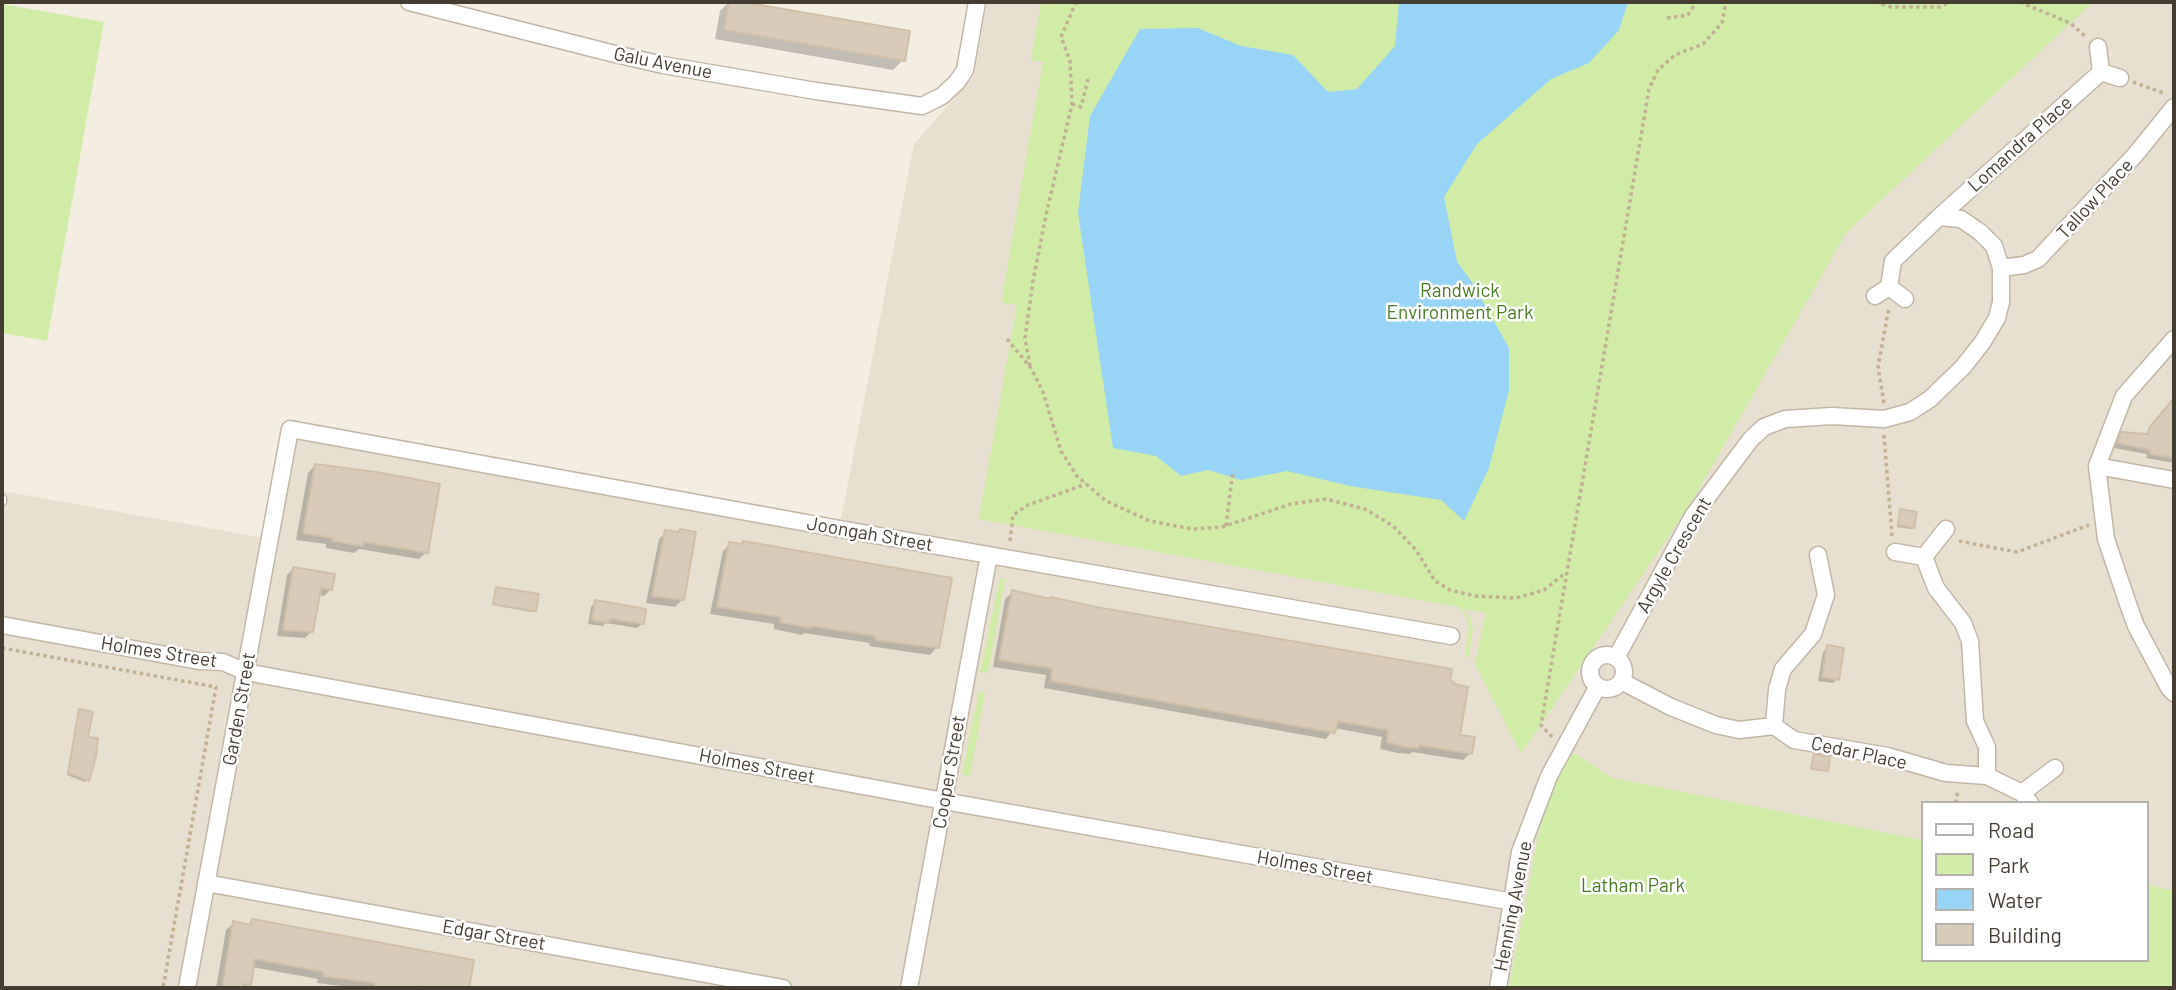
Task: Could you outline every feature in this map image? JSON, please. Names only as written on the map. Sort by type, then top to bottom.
[{"type":"street","name":"Galu Avenue","points":[[409,2],[663,65],[922,106],[942,96],[965,70],[977,2]]},
{"type":"street","points":[[2098,47],[2101,72],[2120,78]]},
{"type":"street","name":"Lomandra Place","points":[[1939,217],[2101,72]]},
{"type":"street","name":"Tallow Place","points":[[2001,268],[2024,265],[2038,259],[2136,155],[2174,107]]},
{"type":"street","points":[[1890,293],[1893,261],[1939,217]]},
{"type":"street","name":"Argyle Crescent","points":[[1616,658],[1693,516],[1751,439],[1764,428],[1786,419],[1910,412],[1930,399],[1963,368],[1976,351],[1997,318],[2001,302],[2001,268],[1994,246],[1980,232],[1961,219],[1939,217]]},
{"type":"street","points":[[2174,339],[2124,396],[2097,466],[2106,539],[2136,626],[2174,693]]},
{"type":"street","name":"Joongah Street","points":[[289,429],[1451,636]]},
{"type":"street","name":"Garden Street","points":[[187,988],[289,429]]},
{"type":"street","points":[[2097,466],[2174,480]]},
{"type":"street","points":[[1924,557],[1943,533]]},
{"type":"street","points":[[1895,552],[1924,557]]},
{"type":"street","name":"Cooper Street","points":[[909,988],[989,555]]},
{"type":"street","points":[[1622,681],[1671,707],[1716,725],[1739,730],[1774,726],[1777,689],[1783,669],[1812,634],[1826,595],[1818,555]]},
{"type":"street","points":[[1924,557],[1936,588],[1963,623],[1970,641],[1975,721],[1987,747],[1987,776]]},
{"type":"street","name":"Holmes Street","points":[[2,625],[200,661],[223,662],[246,672],[944,801],[1513,902]]},
{"type":"street","points":[[1603,656],[1616,658],[1623,668],[1622,681],[1608,689],[1598,686],[1591,676],[1593,663],[1603,656]]},
{"type":"street","points":[[1563,747],[1598,686]]},
{"type":"street","name":"Cedar Place","points":[[1774,726],[1794,740],[1887,756],[1946,773],[1987,776],[2026,798],[2055,768]]},
{"type":"street","name":"Henning Avenue","points":[[1498,988],[1520,852],[1535,809],[1563,747]]},
{"type":"street","name":"Edgar Street","points":[[206,883],[783,988]]},
{"type":"path","points":[[1076,2],[1061,37],[1070,61],[1072,104],[1046,215],[1025,338],[1031,368],[1052,417],[1061,451],[1077,476],[1106,501],[1150,521],[1192,529],[1226,526],[1291,504],[1326,499],[1365,509],[1393,526],[1416,550],[1434,581],[1450,590],[1475,596],[1516,597],[1544,590],[1565,573]]},
{"type":"path","points":[[1667,18],[1688,15],[1696,2]]},
{"type":"path","points":[[1563,747],[1541,725],[1649,89],[1658,71],[1675,55],[1703,44],[1723,23],[1726,2]]},
{"type":"path","points":[[1875,2],[1891,7],[1903,7],[1940,6],[1949,2]]},
{"type":"path","points":[[2020,2],[2070,23],[2098,47]]},
{"type":"path","points":[[2120,78],[2174,97]]},
{"type":"path","points":[[1072,104],[1081,107],[1088,79]]},
{"type":"path","points":[[1890,293],[1878,367],[1884,412],[1892,546],[1895,552]]},
{"type":"path","points":[[1007,339],[1031,368]]},
{"type":"path","points":[[1226,526],[1233,470]]},
{"type":"path","points":[[1010,557],[1013,515],[1028,505],[1086,484]]},
{"type":"path","points":[[1943,533],[2017,552],[2104,520]]},
{"type":"path","points":[[2,649],[216,687],[163,988]]},
{"type":"shaded area","points":[[987,2],[2174,2],[2174,988],[2,988],[2,491],[270,539],[290,429],[839,529],[914,144],[974,76]]},
{"type":"green space","name":"Randwick Environment Park","points":[[1041,2],[2093,2],[1846,233],[1691,503],[1521,754],[1475,664],[1486,613],[1464,609],[1470,617],[1473,629],[1468,658],[1465,657],[1469,625],[1465,613],[1458,607],[979,519],[1017,305],[1001,303],[1043,62],[1031,60]]},
{"type":"green space","points":[[2,4],[104,22],[47,341],[2,333]]},
{"type":"green space","points":[[1000,578],[1005,579],[988,673],[980,672]]},
{"type":"green space","points":[[979,692],[985,693],[970,776],[962,774]]},
{"type":"green space","name":"Latham Park","points":[[1573,753],[1613,778],[1920,840],[1920,962],[2148,962],[2148,885],[2174,891],[2174,988],[1509,988],[1540,827],[1559,775]]},
{"type":"water","points":[[1399,2],[1628,2],[1619,30],[1589,63],[1551,79],[1477,144],[1444,197],[1457,262],[1472,282],[1509,348],[1509,390],[1489,468],[1464,521],[1441,500],[1350,486],[1287,471],[1241,480],[1208,470],[1181,476],[1156,456],[1113,448],[1078,213],[1090,116],[1140,29],[1198,28],[1241,46],[1293,55],[1328,92],[1357,89],[1395,46]]},
{"type":"building","points":[[729,2],[743,2],[910,31],[905,61],[724,30]]},
{"type":"building","points":[[2174,398],[2174,458],[2150,454],[2150,450],[2117,443],[2121,432],[2148,434],[2149,428]]},
{"type":"building","points":[[315,464],[440,484],[428,553],[364,542],[363,546],[303,533]]},
{"type":"building","points":[[1900,509],[1917,512],[1914,528],[1898,525]]},
{"type":"building","points":[[680,529],[696,532],[684,600],[652,596],[665,530],[679,532]]},
{"type":"building","points":[[743,541],[952,578],[939,648],[875,640],[876,636],[811,628],[780,622],[781,617],[717,607],[729,542],[743,544]]},
{"type":"building","points":[[293,567],[335,574],[332,590],[321,588],[313,632],[283,630]]},
{"type":"building","points":[[496,587],[539,594],[536,611],[493,604]]},
{"type":"building","points":[[1012,590],[1050,599],[1452,669],[1450,681],[1468,687],[1460,735],[1475,737],[1472,754],[1419,745],[1419,748],[1405,747],[1387,742],[1388,730],[1338,721],[1335,733],[1051,681],[1052,668],[999,660]]},
{"type":"building","points":[[595,600],[646,609],[644,624],[610,619],[609,623],[592,620]]},
{"type":"building","points":[[1827,645],[1844,648],[1839,680],[1822,677]]},
{"type":"building","points":[[79,709],[93,712],[88,737],[98,738],[89,781],[68,773]]},
{"type":"building","points":[[1814,754],[1830,757],[1828,771],[1811,769]]},
{"type":"building","points":[[252,919],[474,960],[469,988],[385,988],[375,986],[375,983],[323,976],[324,972],[255,959],[251,985],[222,988],[233,921],[250,925]]}]
